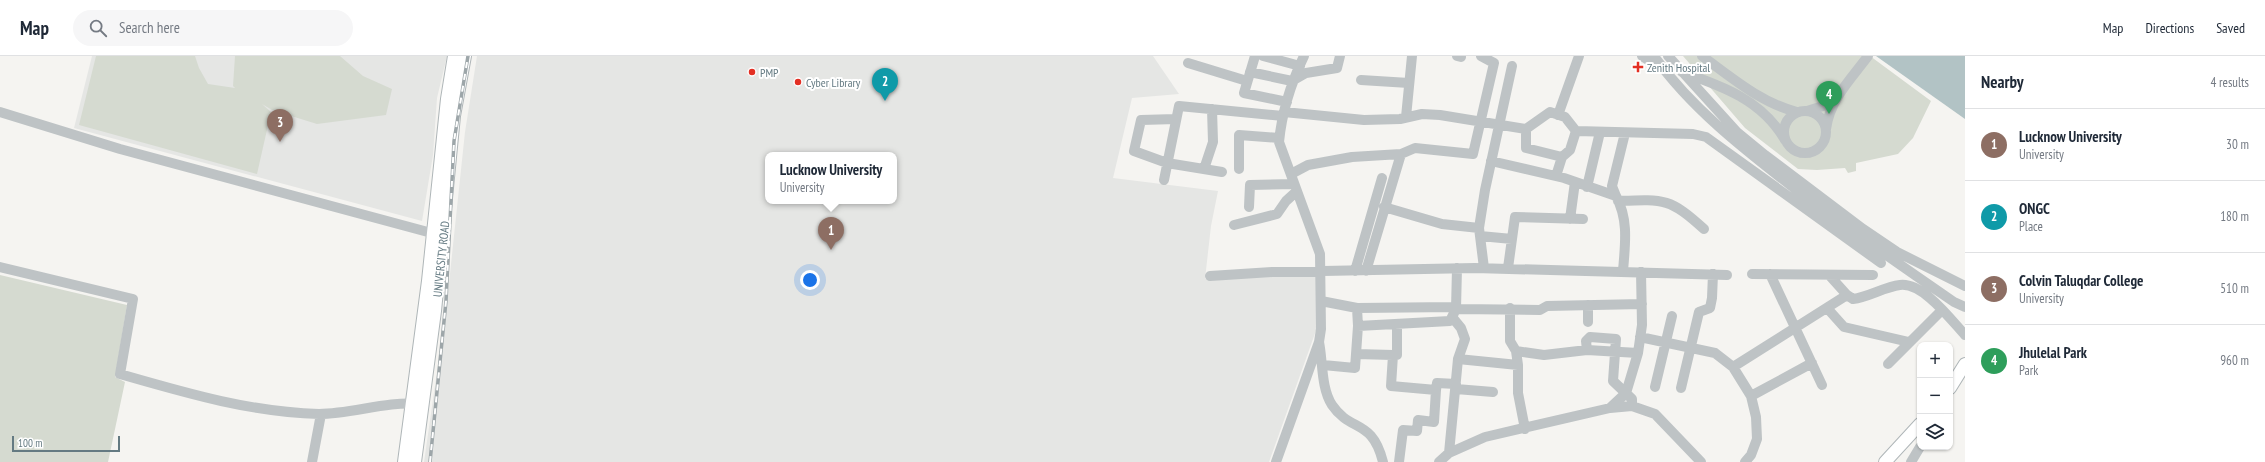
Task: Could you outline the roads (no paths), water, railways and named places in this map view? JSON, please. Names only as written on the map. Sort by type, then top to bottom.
[{"type":"main road","name":"UNIVERSITY ROAD","points":[[438,235],[454,56]]},
{"type":"main road","name":"UNIVERSITY ROAD","points":[[415,462],[423,404],[428,318],[438,235],[454,116],[465,56]]},
{"type":"main road","name":"UNIVERSITY ROAD","points":[[404,462],[411,403],[428,318]]},
{"type":"main road","points":[[1953,383],[1964,366]]},
{"type":"main road","points":[[1885,462],[1917,427]]},
{"type":"street","points":[[1255,56],[1244,93],[1284,110]]},
{"type":"street","points":[[1263,56],[1300,66]]},
{"type":"street","points":[[1276,462],[1319,342],[1321,329],[1320,254],[1279,138],[1284,110],[1292,81],[1304,56]]},
{"type":"street","points":[[1188,63],[1249,77],[1292,81],[1306,73],[1337,68],[1340,56]]},
{"type":"street","points":[[1406,117],[1412,56]]},
{"type":"street","points":[[1291,174],[1308,165],[1352,157],[1401,154],[1415,148],[1473,154],[1496,60],[1481,56]]},
{"type":"street","points":[[1558,115],[1579,56]]},
{"type":"street","points":[[1642,56],[1663,69],[1681,71],[1724,86],[1752,103],[1771,120],[1794,150],[1808,153],[1817,150],[1826,139],[1826,129],[1830,113],[1838,95],[1868,56]]},
{"type":"street","points":[[1654,56],[1679,89],[1760,164],[1846,228],[1954,302],[1965,307]]},
{"type":"street","points":[[1668,56],[1737,132],[1765,155],[1863,229],[1897,252],[1965,286]]},
{"type":"street","points":[[1702,56],[1754,93],[1776,105],[1820,116],[1826,129]]},
{"type":"street","points":[[1484,268],[1479,232],[1491,161],[1512,66]]},
{"type":"street","points":[[1361,80],[1409,83]]},
{"type":"street","points":[[1785,140],[1783,130],[1786,121],[1802,111],[1823,106],[1838,95]]},
{"type":"street","points":[[1164,180],[1179,106],[1212,109],[1284,110],[1364,120],[1406,117],[1422,114],[1440,115],[1526,129],[1550,112],[1565,117],[1576,131],[1694,134],[1706,137],[1881,263]]},
{"type":"street","points":[[1204,169],[1213,142],[1212,109]]},
{"type":"street","points":[[0,112],[120,149],[438,235]]},
{"type":"street","points":[[1176,119],[1141,120],[1134,151],[1167,163],[1222,172]]},
{"type":"street","points":[[1526,129],[1526,148],[1562,157]]},
{"type":"street","points":[[1560,177],[1562,157],[1570,150],[1576,131]]},
{"type":"street","points":[[1587,187],[1600,132]]},
{"type":"street","points":[[1623,271],[1626,230],[1623,209],[1612,186],[1625,133]]},
{"type":"street","points":[[1239,169],[1239,135],[1279,138]]},
{"type":"street","points":[[1732,137],[1734,151],[1779,189]]},
{"type":"street","points":[[1366,271],[1401,154]]},
{"type":"street","points":[[1491,161],[1560,177],[1617,198],[1650,199],[1671,203],[1682,209],[1704,229]]},
{"type":"street","points":[[1355,271],[1382,178]]},
{"type":"street","points":[[1570,219],[1575,182]]},
{"type":"street","points":[[1249,207],[1250,185],[1296,188]]},
{"type":"street","points":[[1234,225],[1276,214],[1296,188]]},
{"type":"street","points":[[1384,207],[1442,224],[1512,239]]},
{"type":"street","points":[[1508,268],[1515,216],[1583,219]]},
{"type":"street","points":[[0,267],[133,300],[120,374],[197,396],[250,408],[321,414],[411,403],[423,404]]},
{"type":"street","points":[[1210,276],[1457,268],[1727,274]]},
{"type":"street","points":[[1358,326],[1450,321],[1454,311],[1457,268]]},
{"type":"street","points":[[1610,408],[1626,393],[1638,354],[1642,304],[1641,272]]},
{"type":"street","points":[[1681,388],[1699,312],[1710,308],[1713,274]]},
{"type":"street","points":[[1752,274],[1872,275]]},
{"type":"street","points":[[1770,274],[1797,328],[1822,386]]},
{"type":"street","points":[[1829,275],[1853,300],[1902,285],[1927,294],[1965,335]]},
{"type":"street","points":[[1733,367],[1797,328],[1847,295]]},
{"type":"street","points":[[1321,301],[1357,308],[1454,311],[1510,308],[1540,310],[1547,306],[1642,304]]},
{"type":"street","points":[[1588,305],[1588,322]]},
{"type":"street","points":[[1323,365],[1355,368],[1358,326],[1357,308]]},
{"type":"street","points":[[1510,308],[1510,341],[1516,351],[1518,366],[1518,392],[1525,429]]},
{"type":"street","points":[[1827,308],[1844,327],[1909,342]]},
{"type":"street","points":[[1888,364],[1942,310]]},
{"type":"street","points":[[1449,453],[1458,359],[1465,339],[1454,311]]},
{"type":"street","points":[[1655,387],[1672,316]]},
{"type":"street","points":[[1356,354],[1398,355],[1397,324]]},
{"type":"street","points":[[1516,351],[1544,354],[1587,350],[1586,340],[1590,337],[1616,339],[1613,381],[1632,399],[1632,406]]},
{"type":"street","points":[[1640,337],[1715,353],[1733,367],[1751,396],[1756,417],[1757,439],[1751,455],[1745,462]]},
{"type":"street","points":[[1319,342],[1326,395],[1341,416],[1357,424],[1372,435],[1379,448],[1382,462]]},
{"type":"street","points":[[1615,350],[1638,354]]},
{"type":"street","points":[[1392,355],[1391,386],[1436,390]]},
{"type":"street","points":[[1458,359],[1518,366]]},
{"type":"street","points":[[1751,396],[1812,363]]},
{"type":"street","points":[[1399,462],[1403,430],[1417,431],[1418,420],[1434,422],[1437,383],[1493,392]]},
{"type":"street","points":[[1439,462],[1449,453],[1485,437],[1525,429],[1610,408],[1632,406],[1656,414],[1701,462]]},
{"type":"street","points":[[312,462],[321,414]]},
{"type":"street","points":[[1911,462],[1918,450]]},
{"type":"railway","points":[[430,462],[446,301],[454,141],[468,56]]},
{"type":"place","name":"Zenith Hospital","points":[[1638,67]]},
{"type":"place","name":"PMP","points":[[752,72]]},
{"type":"place","name":"Cyber Library","points":[[798,82]]},
{"type":"place","name":"ONGC","points":[[885,101]]},
{"type":"place","name":"Jhulelal Park","points":[[1829,114]]},
{"type":"place","name":"Colvin Taluqdar College","points":[[280,142]]},
{"type":"place","name":"Lucknow University","points":[[831,250]]}]
